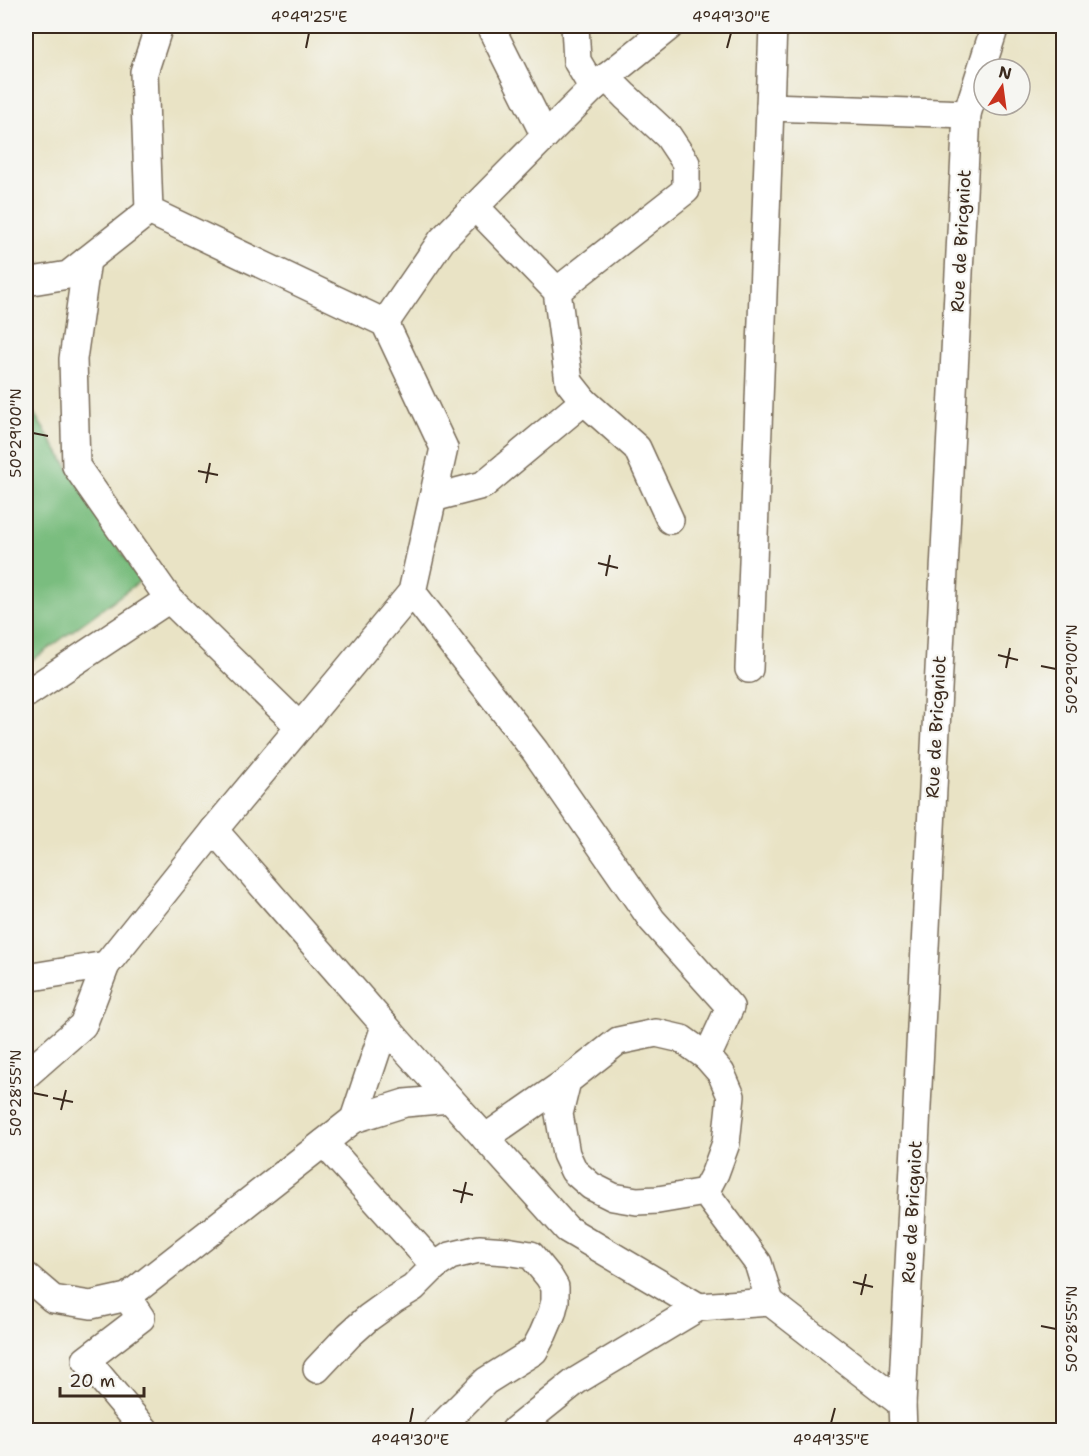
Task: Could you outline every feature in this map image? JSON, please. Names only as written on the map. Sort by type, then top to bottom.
[{"type":"street","points":[[149,211],[144,72],[159,26]]},
{"type":"street","points":[[490,26],[545,135]]},
{"type":"street","points":[[557,291],[686,190],[686,163],[668,136],[625,96],[599,82],[578,61],[574,26]]},
{"type":"street","points":[[385,323],[442,240],[599,82],[670,26]]},
{"type":"street","points":[[749,669],[772,26]]},
{"type":"street","name":"Rue de Bricgniot","points":[[903,1417],[968,114],[995,26]]},
{"type":"street","points":[[770,107],[968,114]]},
{"type":"street","points":[[26,282],[68,275],[149,211]]},
{"type":"street","points":[[26,1074],[83,1025],[106,966],[214,830],[412,592],[444,448],[385,323],[149,211]]},
{"type":"street","points":[[485,217],[557,291],[569,382],[584,401],[637,448],[670,520]]},
{"type":"street","points":[[87,260],[73,359],[76,466],[169,599],[300,727]]},
{"type":"street","points":[[433,498],[483,484],[584,401]]},
{"type":"street","points":[[412,592],[535,751],[652,920],[730,1007],[707,1057]]},
{"type":"street","points":[[26,694],[169,599]]},
{"type":"street","points":[[214,830],[385,1026],[567,1229],[699,1307]]},
{"type":"street","points":[[26,978],[106,966]]},
{"type":"street","points":[[354,1119],[385,1026]]},
{"type":"street","points":[[485,1138],[567,1082],[618,1041],[656,1033],[682,1039],[707,1057],[721,1073],[731,1096],[726,1143],[705,1192]]},
{"type":"street","points":[[567,1082],[559,1114],[566,1154],[574,1171],[591,1186],[613,1197],[637,1201],[705,1192]]},
{"type":"street","points":[[29,1285],[53,1299],[91,1305],[127,1297],[354,1119],[405,1103],[450,1099]]},
{"type":"street","points":[[324,1143],[435,1266]]},
{"type":"street","points":[[705,1192],[758,1263],[771,1302],[903,1417]]},
{"type":"street","points":[[317,1369],[349,1335],[393,1300],[413,1288],[435,1266],[450,1256],[479,1249],[531,1255],[555,1287],[552,1313],[534,1351],[486,1381],[436,1431]]},
{"type":"street","points":[[127,1297],[141,1318],[86,1360],[145,1431]]},
{"type":"street","points":[[515,1431],[576,1381],[699,1307],[771,1302]]},
{"type":"green space","points":[[26,401],[140,581],[26,665]]}]
